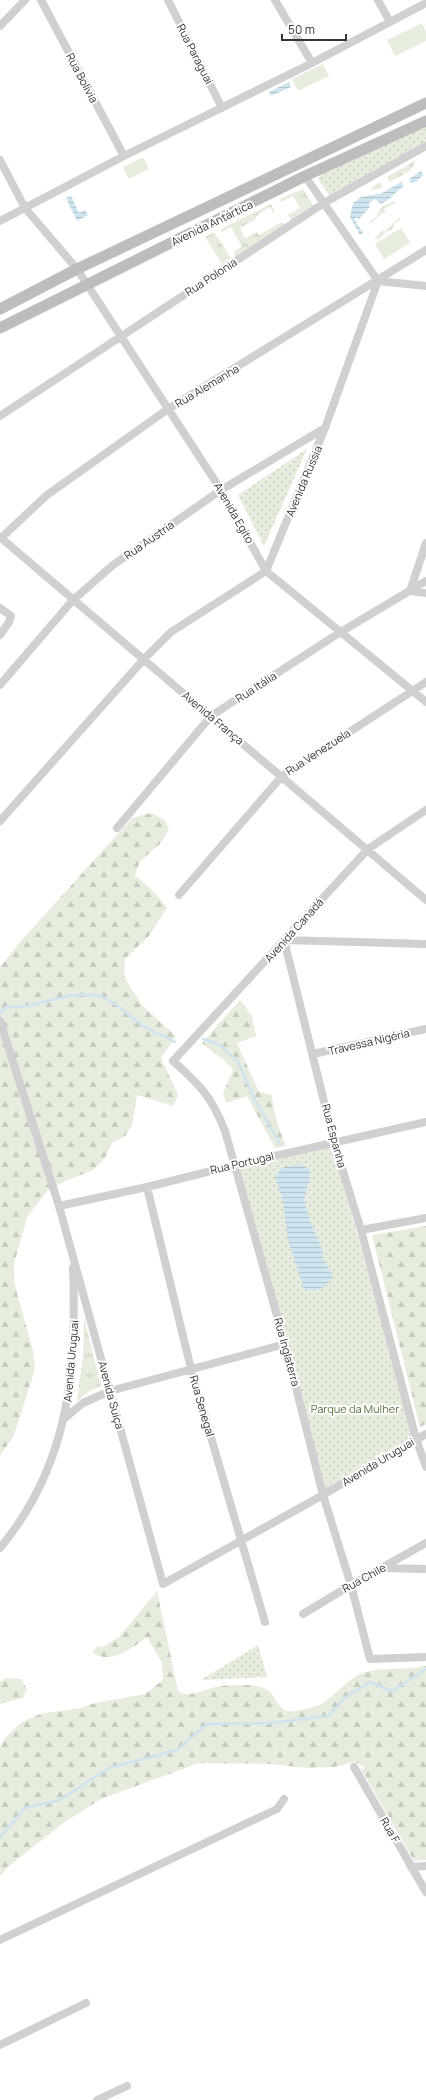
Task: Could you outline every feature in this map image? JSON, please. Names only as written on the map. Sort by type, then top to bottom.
[{"type":"main road","name":"Avenida Antártica","points":[[0,309],[77,269],[320,152],[426,103]]},
{"type":"main road","name":"Avenida Antártica","points":[[0,328],[305,176],[426,121]]},
{"type":"main road","points":[[241,191],[247,206]]},
{"type":"street","points":[[0,26],[25,0]]},
{"type":"street","name":"Rua Bolívia","points":[[41,0],[124,156]]},
{"type":"street","name":"Rua Paraguai","points":[[168,0],[222,108]]},
{"type":"street","points":[[275,0],[312,63]]},
{"type":"street","points":[[378,0],[390,22]]},
{"type":"street","points":[[0,221],[124,156],[312,63],[426,3]]},
{"type":"street","name":"Rua Polonia","points":[[0,416],[324,203],[426,146]]},
{"type":"street","name":"Avenida Egito","points":[[0,160],[25,208],[77,269],[221,490],[266,571],[426,702]]},
{"type":"street","points":[[305,176],[378,281],[426,286]]},
{"type":"street","name":"Rua Alemanha","points":[[0,538],[47,495],[168,409],[378,281],[426,250]]},
{"type":"street","name":"Avenida Russia","points":[[266,571],[325,428],[378,281]]},
{"type":"street","name":"Rua Austria","points":[[0,684],[72,601],[112,565],[221,490],[325,428]]},
{"type":"street","name":"Avenida França","points":[[0,538],[72,601],[144,659],[426,900]]},
{"type":"street","points":[[426,543],[410,591],[426,593]]},
{"type":"street","points":[[0,821],[144,659],[171,632],[266,571]]},
{"type":"street","name":"Rua Itália","points":[[117,828],[211,716],[339,632],[426,581]]},
{"type":"street","points":[[0,608],[10,616],[10,622],[0,635]]},
{"type":"street","name":"Rua Venezuela","points":[[179,895],[282,776],[426,682]]},
{"type":"street","name":"Avenida Canadá","points":[[173,1061],[368,849],[426,810]]},
{"type":"street","points":[[284,940],[426,944]]},
{"type":"street","name":"Rua Espanha","points":[[284,940],[334,1142],[361,1230],[416,1439],[426,1467]]},
{"type":"street","name":"Avenida Suiça","points":[[0,1021],[59,1206],[162,1584]]},
{"type":"street","name":"Travessa Nigéria","points":[[313,1054],[426,1029]]},
{"type":"street","name":"Rua Inglaterra","points":[[173,1061],[204,1090],[217,1110],[235,1164],[285,1344],[323,1495],[351,1585],[370,1659],[426,1657]]},
{"type":"street","name":"Rua Portugal","points":[[59,1206],[147,1187],[235,1164],[426,1122]]},
{"type":"street","name":"Rua Senegal","points":[[147,1187],[191,1368],[265,1622]]},
{"type":"street","points":[[361,1230],[426,1218]]},
{"type":"street","name":"Avenida Uruguai","points":[[0,1548],[18,1525],[37,1493],[53,1457],[65,1418],[71,1379],[75,1323],[72,1253]]},
{"type":"street","points":[[65,1418],[83,1403],[110,1391],[191,1368],[285,1344]]},
{"type":"street","name":"Avenida Uruguai","points":[[162,1584],[323,1495],[426,1434]]},
{"type":"street","name":"Rua Chile","points":[[303,1614],[426,1543]]},
{"type":"street","points":[[382,1568],[426,1569]]},
{"type":"street","name":"Rua F","points":[[354,1767],[426,1892]]},
{"type":"street","points":[[0,1940],[277,1808],[284,1799]]},
{"type":"street","points":[[411,1867],[426,1866]]},
{"type":"street","points":[[0,2045],[86,2003]]},
{"type":"street","points":[[98,2100],[127,2086]]},
{"type":"green space","points":[[422,23],[426,32],[426,41],[395,56],[387,40]]},
{"type":"green space","points":[[323,64],[329,76],[298,91],[292,79]]},
{"type":"green space","points":[[426,123],[426,144],[333,194],[329,195],[318,179],[322,174]]},
{"type":"green space","points":[[143,157],[149,169],[129,179],[123,167]]},
{"type":"green space","points":[[416,160],[411,170],[390,182],[387,177]]},
{"type":"green space","points":[[379,182],[383,187],[375,190],[370,189]]},
{"type":"green space","points":[[303,189],[313,205],[291,220],[288,215],[300,208],[293,196],[281,202],[280,199]]},
{"type":"green space","points":[[394,201],[395,203],[384,209],[386,213],[382,213],[370,224],[370,221],[376,217],[382,207]]},
{"type":"green space","points":[[271,204],[275,212],[273,213],[270,207],[255,217],[256,219],[240,228],[245,238],[257,232],[259,235],[282,222],[285,225],[236,256],[233,252],[242,246],[231,227],[222,232],[221,229]]},
{"type":"green space","points":[[399,218],[400,220],[395,223],[392,229],[386,232],[379,239],[374,238],[383,230],[385,231]]},
{"type":"green space","points":[[401,228],[410,243],[384,259],[375,244]]},
{"type":"green space","points":[[214,232],[231,258],[222,264],[205,237]]},
{"type":"green space","points":[[307,449],[264,546],[238,495]]},
{"type":"green space","points":[[151,813],[165,820],[169,830],[160,844],[140,861],[135,875],[157,895],[167,908],[149,936],[125,959],[124,976],[143,1006],[176,1036],[161,1058],[178,1095],[173,1106],[137,1095],[132,1125],[125,1136],[112,1143],[105,1158],[93,1170],[61,1183],[47,1191],[27,1217],[14,1264],[14,1282],[33,1351],[35,1369],[14,1435],[0,1456],[0,967],[20,942],[132,818]]},
{"type":"green space","points":[[240,1000],[252,1016],[256,1036],[237,1043],[259,1092],[272,1095],[277,1121],[286,1146],[275,1148],[247,1096],[226,1103],[223,1093],[233,1070],[225,1061],[202,1043]]},
{"type":"green space","name":"Parque da Mulher","points":[[333,1147],[414,1438],[326,1490],[239,1167]]},
{"type":"green space","points":[[426,1226],[426,1424],[420,1427],[372,1235]]},
{"type":"green space","points":[[84,1318],[101,1386],[88,1392],[77,1401],[83,1355]]},
{"type":"green space","points":[[157,1591],[178,1691],[182,1693],[193,1694],[221,1686],[248,1685],[264,1688],[271,1693],[283,1709],[286,1711],[295,1711],[321,1704],[360,1674],[373,1670],[426,1666],[426,1860],[414,1861],[361,1769],[366,1768],[355,1762],[333,1767],[308,1768],[268,1764],[199,1763],[101,1799],[62,1824],[8,1867],[0,1876],[0,1747],[5,1738],[20,1723],[40,1714],[81,1708],[91,1704],[145,1694],[163,1680],[162,1663],[147,1637],[121,1654],[106,1657],[99,1656],[92,1652],[98,1646],[102,1647],[119,1637]]},
{"type":"green space","points":[[258,1645],[267,1677],[201,1680]]},
{"type":"green space","points":[[6,1678],[21,1679],[27,1689],[23,1698],[0,1704],[0,1682]]},
{"type":"water","points":[[289,82],[291,87],[271,96],[269,92]]},
{"type":"water","points":[[421,171],[423,175],[417,181],[411,183],[409,179]]},
{"type":"water","points":[[401,182],[404,186],[388,200],[381,204],[375,199],[369,203],[370,207],[358,220],[357,217],[354,219],[363,233],[360,235],[350,217],[353,203],[361,197],[382,193]]},
{"type":"water","points":[[71,196],[79,213],[85,210],[88,215],[77,221],[66,198]]},
{"type":"water","points":[[301,1164],[310,1170],[311,1174],[304,1200],[310,1220],[322,1249],[323,1259],[333,1275],[325,1286],[313,1290],[304,1289],[288,1240],[283,1201],[275,1177],[281,1168]]},
{"type":"waterway","points":[[0,1013],[6,1007],[28,1006],[71,996],[100,996],[119,1007],[136,1021],[175,1042]]},
{"type":"waterway","points":[[203,1039],[220,1045],[238,1062],[255,1100],[280,1144]]},
{"type":"waterway","points":[[0,1837],[25,1808],[60,1800],[109,1768],[177,1750],[207,1724],[271,1723],[328,1716],[346,1697],[370,1682],[392,1691],[426,1669]]}]
